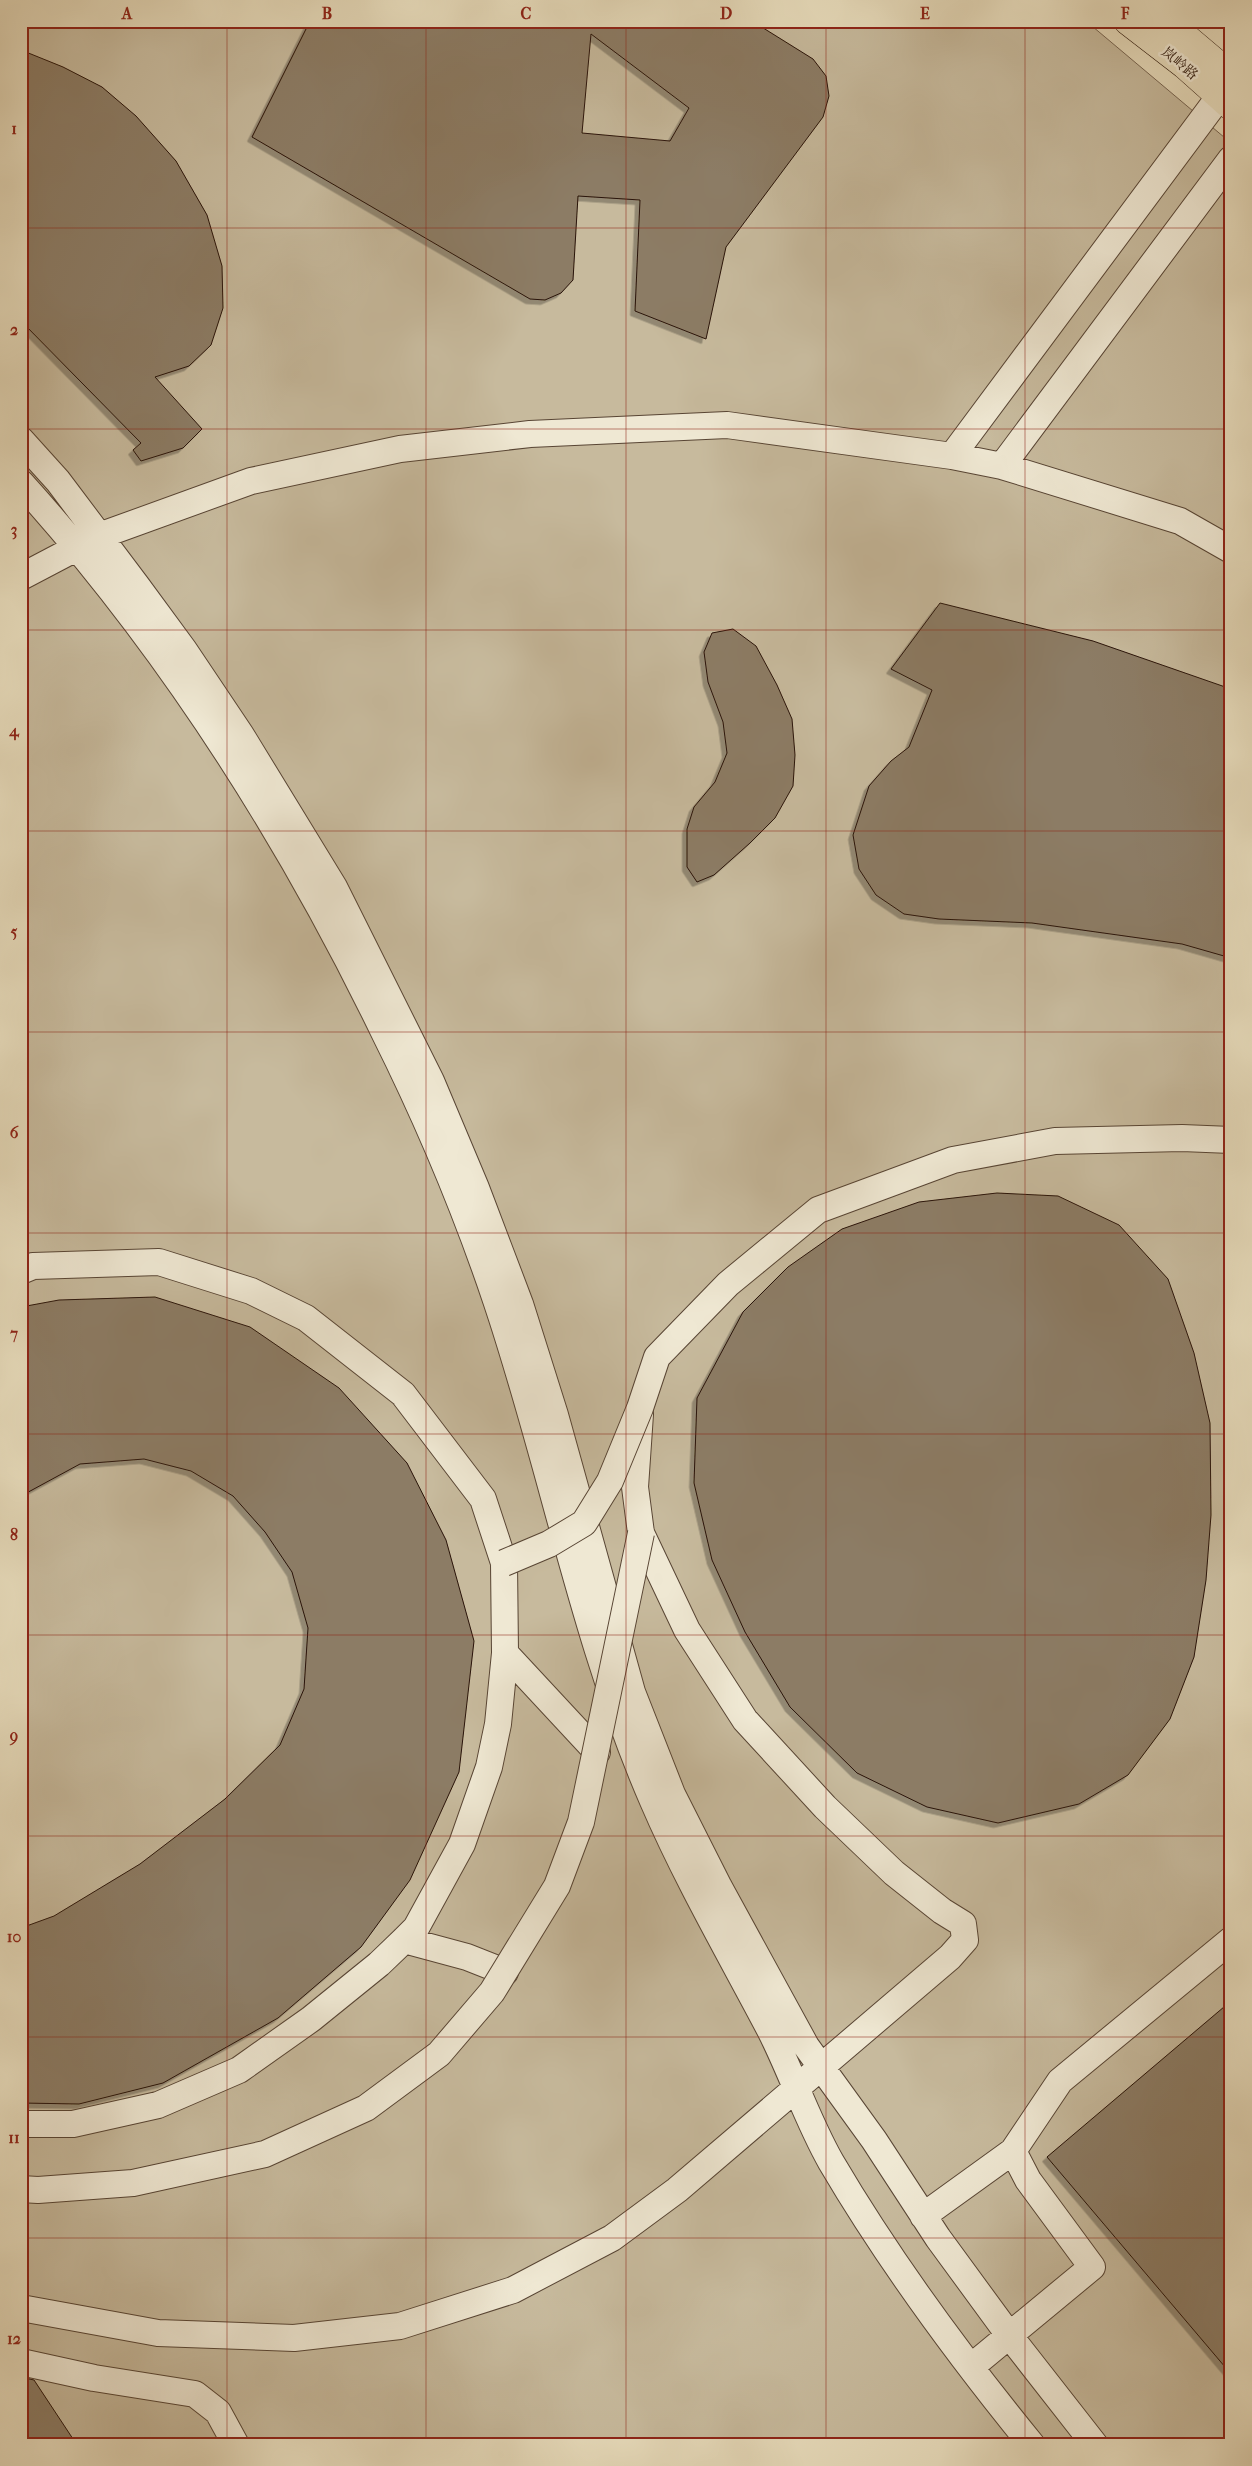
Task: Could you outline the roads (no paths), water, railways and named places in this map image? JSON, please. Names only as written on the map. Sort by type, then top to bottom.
[{"type":"main road","name":"岚岭路","points":[[1128,21],[1185,65],[1228,90]]},
{"type":"main road","name":"岚岭路","points":[[1166,21],[1228,90]]},
{"type":"street","points":[[952,456],[1228,90]]},
{"type":"street","points":[[1002,466],[1231,159]]},
{"type":"street","points":[[21,577],[99,536],[251,482],[400,449],[530,434],[727,425],[952,456],[1002,466],[1180,522],[1231,550]]},
{"type":"street","points":[[21,440],[58,481],[184,650],[288,808],[334,886],[431,1080],[476,1188],[520,1304],[555,1415],[598,1576],[635,1701],[672,1794],[719,1888],[792,2022],[820,2066],[874,2140],[923,2216],[1009,2336],[1095,2445]]},
{"type":"street","points":[[21,483],[117,595],[167,664],[222,744],[314,893],[412,1088],[456,1192],[494,1293],[524,1384],[588,1619],[620,1714],[652,1799],[693,1884],[772,2035],[829,2158],[918,2293],[971,2367],[1032,2445]]},
{"type":"street","points":[[504,1563],[549,1544],[584,1523],[610,1481],[640,1408],[657,1358],[728,1284],[818,1210],[953,1160],[1055,1141],[1182,1138],[1231,1140]]},
{"type":"street","points":[[21,1270],[34,1266],[159,1262],[251,1290],[306,1318],[403,1394],[483,1499],[504,1563],[505,1653],[498,1724],[489,1767],[462,1844],[416,1928],[404,1940],[379,1964],[311,2019],[239,2070],[158,2105],[73,2124],[21,2124]]},
{"type":"street","points":[[21,2189],[38,2190],[133,2183],[265,2154],[366,2108],[439,2054],[492,1992],[557,1886],[581,1822],[597,1752],[606,1698],[628,1607],[641,1534],[635,1488],[640,1408]]},
{"type":"street","points":[[21,2308],[158,2333],[294,2338],[400,2326],[513,2290],[612,2238],[677,2190],[820,2066],[936,1969],[965,1940],[963,1924],[942,1911],[894,1873],[825,1807],[745,1720],[687,1630],[641,1534]]},
{"type":"street","points":[[505,1653],[597,1752]]},
{"type":"street","points":[[404,1940],[467,1957],[504,1972]]},
{"type":"street","points":[[923,2216],[1013,2151],[1060,2081],[1231,1940]]},
{"type":"street","points":[[971,2367],[1092,2267],[1028,2180],[1013,2151]]},
{"type":"street","points":[[21,2362],[94,2378],[195,2394],[218,2412],[236,2445]]}]
